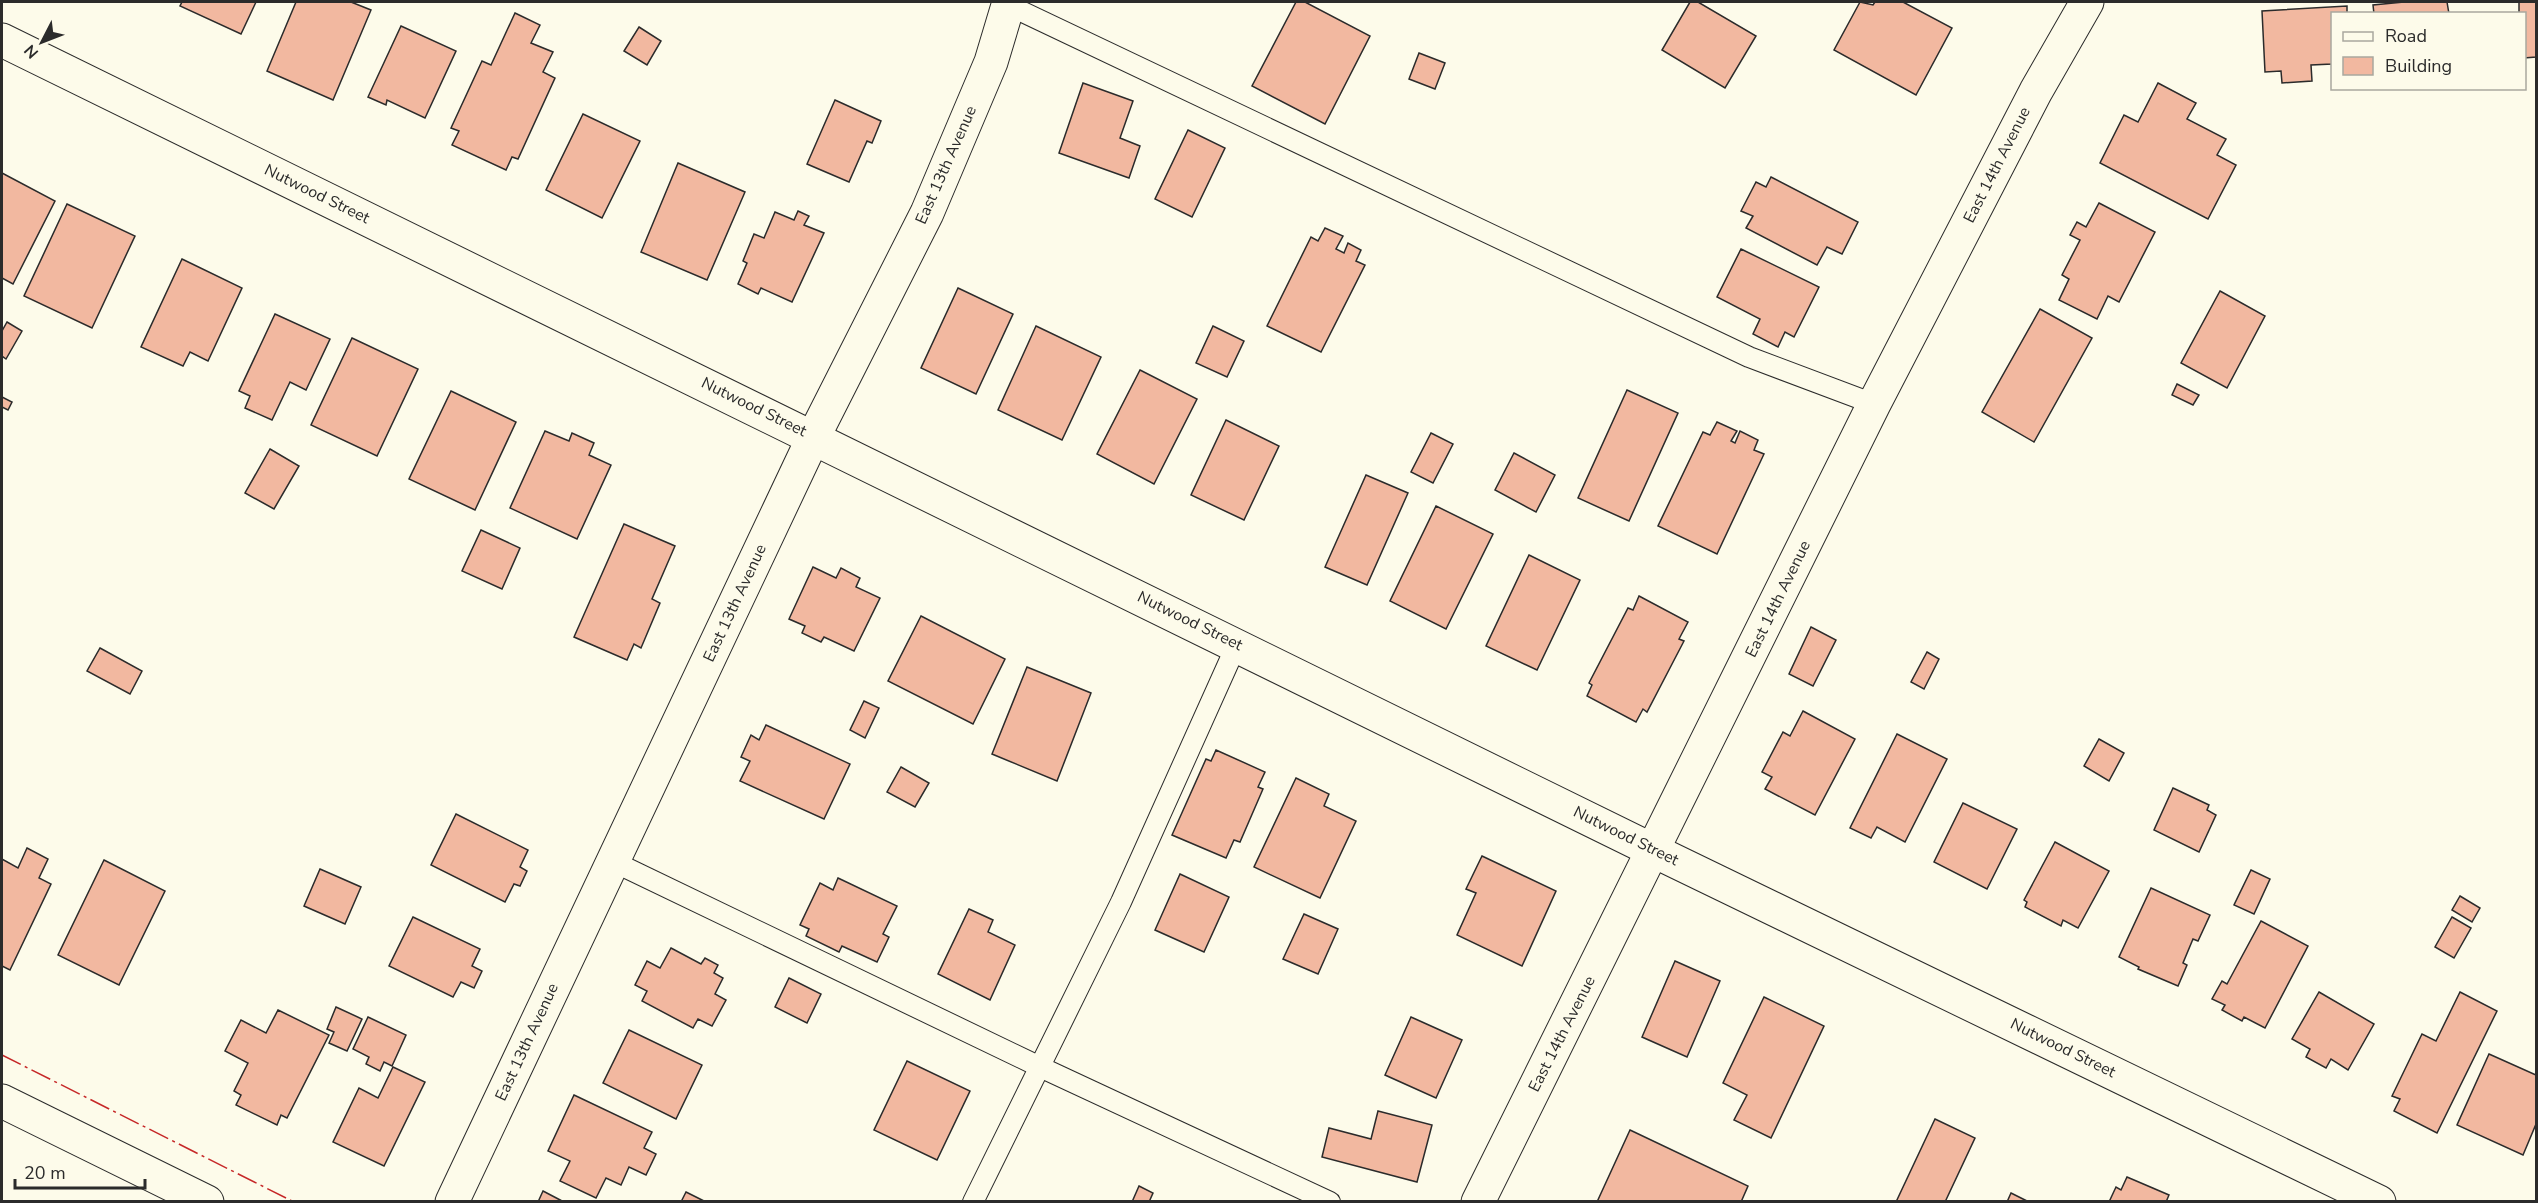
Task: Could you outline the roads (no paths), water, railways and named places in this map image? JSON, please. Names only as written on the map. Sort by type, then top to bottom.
[{"type":"street","name":"East 14th Avenue","points":[[1478,1202],[1874,404],[2036,91],[2087,2]]},
{"type":"street","name":"East 13th Avenue","points":[[452,1202],[814,436],[927,213],[991,62],[1008,3]]},
{"type":"street","name":"Nutwood Street","points":[[2,40],[814,436],[1654,850],[2379,1202]]},
{"type":"street","points":[[2,1101],[207,1202]]},
{"type":"lane","points":[[1008,3],[1749,357],[1874,404]]},
{"type":"lane","points":[[973,1202],[1038,1066],[1121,902],[1237,644]]},
{"type":"lane","points":[[612,861],[1038,1066],[1330,1202]]}]
